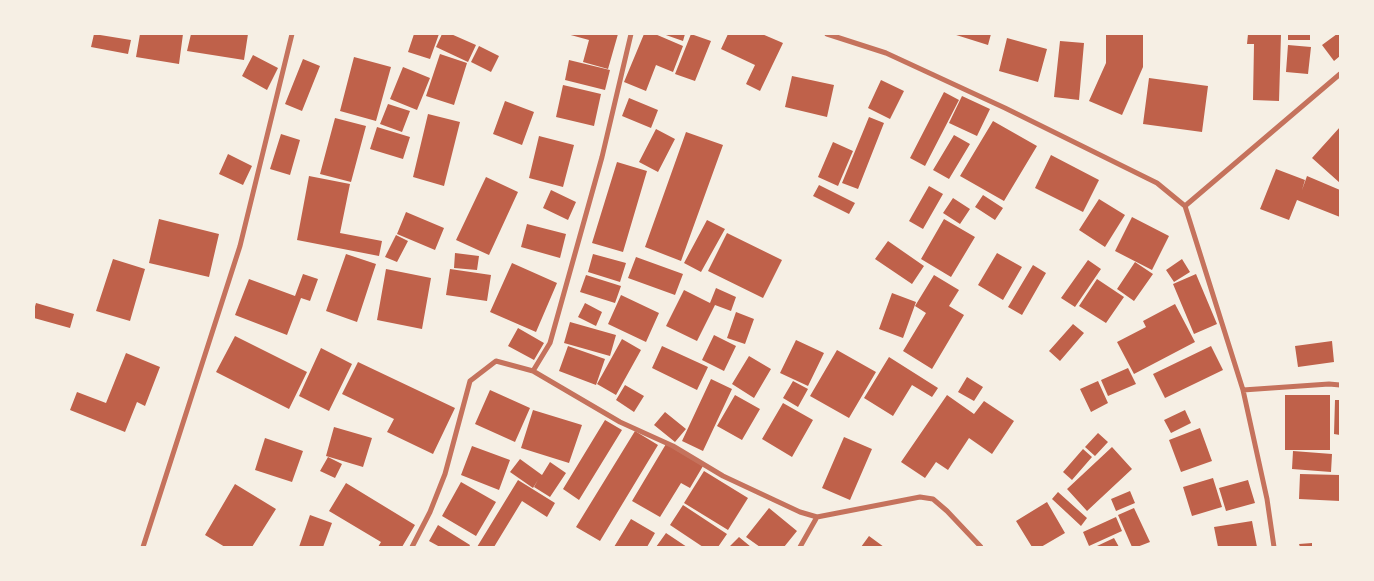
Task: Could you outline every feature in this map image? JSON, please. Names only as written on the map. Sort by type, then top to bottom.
[{"type":"street","points":[[143,547],[240,246],[292,34]]},
{"type":"street","points":[[533,370],[550,343],[602,157],[631,34]]},
{"type":"street","points":[[827,34],[886,53],[1005,108],[1157,183],[1185,206],[1243,390],[1267,498],[1274,547]]},
{"type":"street","points":[[1185,206],[1340,74]]},
{"type":"street","points":[[412,547],[430,512],[445,474],[470,381],[496,361],[533,370],[620,422],[673,446],[722,476],[800,512],[816,517],[920,497],[933,499],[981,547]]},
{"type":"street","points":[[1243,390],[1329,384],[1340,385]]},
{"type":"street","points":[[800,547],[816,517]]},
{"type":"building","points":[[94,34],[131,40],[128,54],[91,47]]},
{"type":"building","points":[[140,34],[183,34],[179,64],[136,57]]},
{"type":"building","points":[[191,34],[248,34],[244,60],[187,51]]},
{"type":"building","points":[[414,34],[439,34],[430,59],[408,52]]},
{"type":"building","points":[[442,34],[451,34],[476,45],[468,62],[436,47]]},
{"type":"building","points":[[567,34],[618,34],[608,69],[583,62],[589,40]]},
{"type":"building","points":[[644,34],[655,34],[683,46],[673,72],[656,65],[646,91],[624,82]]},
{"type":"building","points":[[663,34],[685,34],[683,41]]},
{"type":"building","points":[[691,34],[711,41],[695,81],[675,74]]},
{"type":"building","points":[[728,34],[762,34],[783,43],[760,91],[746,84],[755,65],[721,49]]},
{"type":"building","points":[[953,34],[991,34],[988,45]]},
{"type":"building","points":[[1106,34],[1143,34],[1143,67],[1122,115],[1089,101],[1106,63]]},
{"type":"building","points":[[1248,34],[1281,34],[1279,101],[1253,100],[1254,44],[1247,44]]},
{"type":"building","points":[[1288,34],[1310,34],[1310,40],[1288,40]]},
{"type":"building","points":[[1337,34],[1340,34],[1340,56],[1334,61],[1322,45]]},
{"type":"building","points":[[1007,38],[1047,49],[1038,82],[999,71]]},
{"type":"building","points":[[1060,41],[1084,43],[1079,100],[1054,97]]},
{"type":"building","points":[[1288,45],[1311,47],[1308,74],[1286,72]]},
{"type":"building","points":[[479,46],[499,56],[491,72],[471,62]]},
{"type":"building","points":[[440,54],[467,63],[454,105],[426,96]]},
{"type":"building","points":[[253,55],[278,68],[267,90],[242,76]]},
{"type":"building","points":[[354,57],[391,67],[376,121],[340,111]]},
{"type":"building","points":[[303,59],[320,66],[302,111],[285,104]]},
{"type":"building","points":[[569,60],[610,70],[605,90],[565,80]]},
{"type":"building","points":[[403,67],[430,78],[417,110],[390,99]]},
{"type":"building","points":[[792,76],[834,85],[827,117],[785,107]]},
{"type":"building","points":[[1149,78],[1208,86],[1202,132],[1143,124]]},
{"type":"building","points":[[881,80],[904,91],[890,119],[868,108]]},
{"type":"building","points":[[563,85],[601,94],[594,126],[556,117]]},
{"type":"building","points":[[944,92],[959,100],[925,166],[910,158]]},
{"type":"building","points":[[962,96],[990,109],[977,136],[949,123]]},
{"type":"building","points":[[629,98],[658,110],[651,128],[622,116]]},
{"type":"building","points":[[505,101],[534,112],[522,145],[493,134]]},
{"type":"building","points":[[388,104],[410,111],[402,132],[380,124]]},
{"type":"building","points":[[428,114],[460,122],[444,186],[413,177]]},
{"type":"building","points":[[869,117],[884,123],[858,189],[842,183]]},
{"type":"building","points":[[335,118],[366,126],[351,182],[320,174]]},
{"type":"building","points":[[993,121],[1037,146],[1004,201],[960,176]]},
{"type":"building","points":[[377,127],[410,137],[403,159],[370,149]]},
{"type":"building","points":[[1340,127],[1340,183],[1312,158]]},
{"type":"building","points":[[656,129],[675,139],[658,172],[639,162]]},
{"type":"building","points":[[686,132],[723,145],[681,261],[645,247]]},
{"type":"building","points":[[281,134],[300,140],[290,175],[270,169]]},
{"type":"building","points":[[954,135],[970,144],[949,179],[933,170]]},
{"type":"building","points":[[539,136],[574,145],[563,187],[529,178]]},
{"type":"building","points":[[833,142],[853,151],[838,186],[818,177]]},
{"type":"building","points":[[228,154],[252,166],[243,185],[219,174]]},
{"type":"building","points":[[1051,155],[1099,180],[1083,212],[1035,188]]},
{"type":"building","points":[[617,162],[647,171],[623,252],[592,243]]},
{"type":"building","points":[[1276,169],[1305,180],[1302,190],[1307,176],[1340,190],[1340,217],[1297,200],[1289,220],[1260,209]]},
{"type":"building","points":[[309,176],[350,184],[340,233],[382,241],[379,256],[297,240]]},
{"type":"building","points":[[486,177],[518,192],[489,255],[456,240]]},
{"type":"building","points":[[819,185],[855,203],[849,214],[813,196]]},
{"type":"building","points":[[929,186],[943,194],[923,229],[909,221]]},
{"type":"building","points":[[551,190],[576,202],[568,220],[543,208]]},
{"type":"building","points":[[983,195],[1003,208],[995,220],[975,207]]},
{"type":"building","points":[[953,198],[970,209],[960,224],[943,213]]},
{"type":"building","points":[[1099,199],[1125,215],[1105,247],[1079,230]]},
{"type":"building","points":[[406,212],[444,228],[435,250],[397,234]]},
{"type":"building","points":[[1132,217],[1169,236],[1152,270],[1115,251]]},
{"type":"building","points":[[159,219],[219,234],[209,277],[149,263]]},
{"type":"building","points":[[944,219],[975,237],[951,277],[921,259]]},
{"type":"building","points":[[707,220],[725,229],[701,272],[684,263]]},
{"type":"building","points":[[527,224],[566,234],[560,258],[521,247]]},
{"type":"building","points":[[727,233],[782,260],[763,298],[708,271]]},
{"type":"building","points":[[396,235],[408,241],[397,262],[385,257]]},
{"type":"building","points":[[888,241],[924,266],[912,284],[875,259]]},
{"type":"building","points":[[455,253],[479,256],[477,270],[454,268]]},
{"type":"building","points":[[997,253],[1022,267],[1003,300],[978,285]]},
{"type":"building","points":[[346,254],[376,264],[357,322],[326,311]]},
{"type":"building","points":[[593,254],[626,263],[620,282],[588,272]]},
{"type":"building","points":[[636,257],[683,274],[675,295],[628,278]]},
{"type":"building","points":[[113,259],[145,269],[130,321],[96,311]]},
{"type":"building","points":[[1182,259],[1190,272],[1174,282],[1166,270]]},
{"type":"building","points":[[1088,260],[1101,269],[1075,307],[1061,298]]},
{"type":"building","points":[[1135,262],[1153,274],[1134,301],[1117,289]]},
{"type":"building","points":[[512,263],[557,283],[536,332],[490,312]]},
{"type":"building","points":[[1033,265],[1046,273],[1022,315],[1008,307]]},
{"type":"building","points":[[386,269],[431,278],[422,329],[377,320]]},
{"type":"building","points":[[450,269],[491,275],[487,301],[446,295]]},
{"type":"building","points":[[303,274],[318,279],[310,301],[301,298],[287,335],[235,315],[249,279],[295,296]]},
{"type":"building","points":[[1196,274],[1217,324],[1194,334],[1173,284]]},
{"type":"building","points":[[586,275],[621,286],[615,303],[580,292]]},
{"type":"building","points":[[934,275],[959,290],[949,306],[964,315],[932,369],[903,351],[926,313],[915,306]]},
{"type":"building","points":[[1097,279],[1124,297],[1106,323],[1079,306]]},
{"type":"building","points":[[716,288],[736,297],[731,311],[715,305],[697,341],[666,326],[684,290],[710,303]]},
{"type":"building","points":[[892,293],[916,302],[903,338],[879,329]]},
{"type":"building","points":[[621,295],[659,313],[646,342],[608,324]]},
{"type":"building","points":[[36,303],[74,314],[70,328],[34,318]]},
{"type":"building","points":[[585,303],[602,312],[596,326],[578,317]]},
{"type":"building","points":[[1175,304],[1195,342],[1134,374],[1117,342],[1146,327],[1143,321]]},
{"type":"building","points":[[736,312],[754,319],[745,344],[727,338]]},
{"type":"building","points":[[570,322],[616,335],[610,356],[564,343]]},
{"type":"building","points":[[1073,324],[1084,333],[1060,361],[1049,351]]},
{"type":"building","points":[[518,328],[544,343],[534,360],[508,346]]},
{"type":"building","points":[[714,335],[736,346],[724,371],[702,360]]},
{"type":"building","points":[[235,336],[307,372],[289,409],[216,372]]},
{"type":"building","points":[[622,339],[641,350],[616,395],[597,384]]},
{"type":"building","points":[[796,340],[824,353],[808,386],[780,373]]},
{"type":"building","points":[[1332,341],[1334,362],[1298,367],[1295,346]]},
{"type":"building","points":[[568,346],[605,359],[596,385],[559,371]]},
{"type":"building","points":[[662,346],[708,367],[697,390],[652,368]]},
{"type":"building","points":[[1211,346],[1223,370],[1165,398],[1153,374]]},
{"type":"building","points":[[321,348],[352,364],[329,411],[299,396]]},
{"type":"building","points":[[837,350],[876,372],[849,418],[810,396]]},
{"type":"building","points":[[126,353],[160,367],[145,406],[137,402],[125,432],[70,410],[77,392],[106,403]]},
{"type":"building","points":[[749,356],[771,369],[754,398],[732,384]]},
{"type":"building","points":[[889,357],[938,388],[932,397],[912,385],[893,416],[864,398]]},
{"type":"building","points":[[358,362],[455,408],[433,454],[387,432],[394,419],[342,394]]},
{"type":"building","points":[[1128,368],[1136,384],[1108,396],[1101,380]]},
{"type":"building","points":[[967,377],[983,387],[974,401],[958,392]]},
{"type":"building","points":[[711,379],[732,389],[703,451],[682,441]]},
{"type":"building","points":[[793,381],[808,389],[798,407],[783,398]]},
{"type":"building","points":[[1098,381],[1108,403],[1091,412],[1080,389]]},
{"type":"building","points":[[625,385],[644,396],[634,412],[616,400]]},
{"type":"building","points":[[490,390],[530,408],[515,442],[475,424]]},
{"type":"building","points":[[735,395],[760,409],[742,440],[717,426]]},
{"type":"building","points":[[947,395],[974,414],[984,401],[1014,421],[992,454],[969,438],[948,470],[936,462],[925,478],[901,462]]},
{"type":"building","points":[[1285,395],[1330,395],[1330,450],[1285,450]]},
{"type":"building","points":[[1335,400],[1340,400],[1340,435],[1334,434]]},
{"type":"building","points":[[783,403],[813,420],[792,457],[762,439]]},
{"type":"building","points":[[533,410],[582,425],[569,463],[521,448]]},
{"type":"building","points":[[1185,410],[1191,423],[1171,433],[1164,420]]},
{"type":"building","points":[[665,412],[686,429],[675,442],[654,425]]},
{"type":"building","points":[[605,420],[622,430],[579,500],[563,489]]},
{"type":"building","points":[[334,427],[372,438],[363,467],[326,456]]},
{"type":"building","points":[[1200,428],[1212,461],[1181,472],[1169,440]]},
{"type":"building","points":[[635,431],[658,445],[600,541],[576,527]]},
{"type":"building","points":[[1098,433],[1108,442],[1095,456],[1085,447]]},
{"type":"building","points":[[844,437],[872,449],[850,500],[822,488]]},
{"type":"building","points":[[265,438],[303,451],[292,482],[255,470]]},
{"type":"building","points":[[666,444],[703,466],[690,488],[681,483],[660,517],[632,501]]},
{"type":"building","points":[[472,446],[510,460],[499,490],[461,475]]},
{"type":"building","points":[[1112,447],[1132,469],[1087,511],[1067,489]]},
{"type":"building","points":[[1083,449],[1092,457],[1072,480],[1063,472]]},
{"type":"building","points":[[1293,451],[1332,454],[1331,472],[1292,469]]},
{"type":"building","points":[[328,457],[342,464],[335,478],[320,471]]},
{"type":"building","points":[[520,459],[542,475],[550,462],[566,473],[550,497],[534,487],[538,480],[533,488],[510,472]]},
{"type":"building","points":[[704,471],[748,498],[728,530],[684,503]]},
{"type":"building","points":[[1300,474],[1340,475],[1340,501],[1299,499]]},
{"type":"building","points":[[1213,478],[1222,507],[1192,516],[1183,487]]},
{"type":"building","points":[[518,480],[555,503],[547,517],[522,501],[494,547],[477,547]]},
{"type":"building","points":[[1248,480],[1255,503],[1226,511],[1219,488]]},
{"type":"building","points":[[461,482],[496,502],[476,536],[442,516]]},
{"type":"building","points":[[346,483],[415,525],[402,547],[378,547],[381,542],[329,511]]},
{"type":"building","points":[[235,484],[276,509],[252,547],[225,547],[205,535]]},
{"type":"building","points":[[1130,491],[1135,503],[1116,511],[1111,499]]},
{"type":"building","points":[[1058,492],[1087,518],[1081,526],[1052,499]]},
{"type":"building","points":[[1047,502],[1065,533],[1041,547],[1032,547],[1016,521]]},
{"type":"building","points":[[683,505],[727,534],[718,547],[703,547],[670,525]]},
{"type":"building","points":[[769,508],[797,531],[784,547],[760,547],[746,537]]},
{"type":"building","points":[[1134,508],[1150,542],[1137,547],[1132,547],[1118,515]]},
{"type":"building","points":[[310,515],[332,523],[323,547],[299,547]]},
{"type":"building","points":[[1116,517],[1122,531],[1089,546],[1083,532]]},
{"type":"building","points":[[631,519],[655,533],[647,547],[614,547]]},
{"type":"building","points":[[1252,521],[1257,547],[1218,547],[1214,527]]},
{"type":"building","points":[[438,525],[470,545],[469,547],[440,547],[429,541]]},
{"type":"building","points":[[666,533],[687,547],[656,547]]},
{"type":"building","points":[[869,536],[884,547],[861,547]]},
{"type":"building","points":[[739,537],[751,547],[729,547]]},
{"type":"building","points":[[1114,538],[1119,547],[1097,546]]},
{"type":"building","points":[[1312,543],[1312,547],[1300,547],[1299,544]]}]
